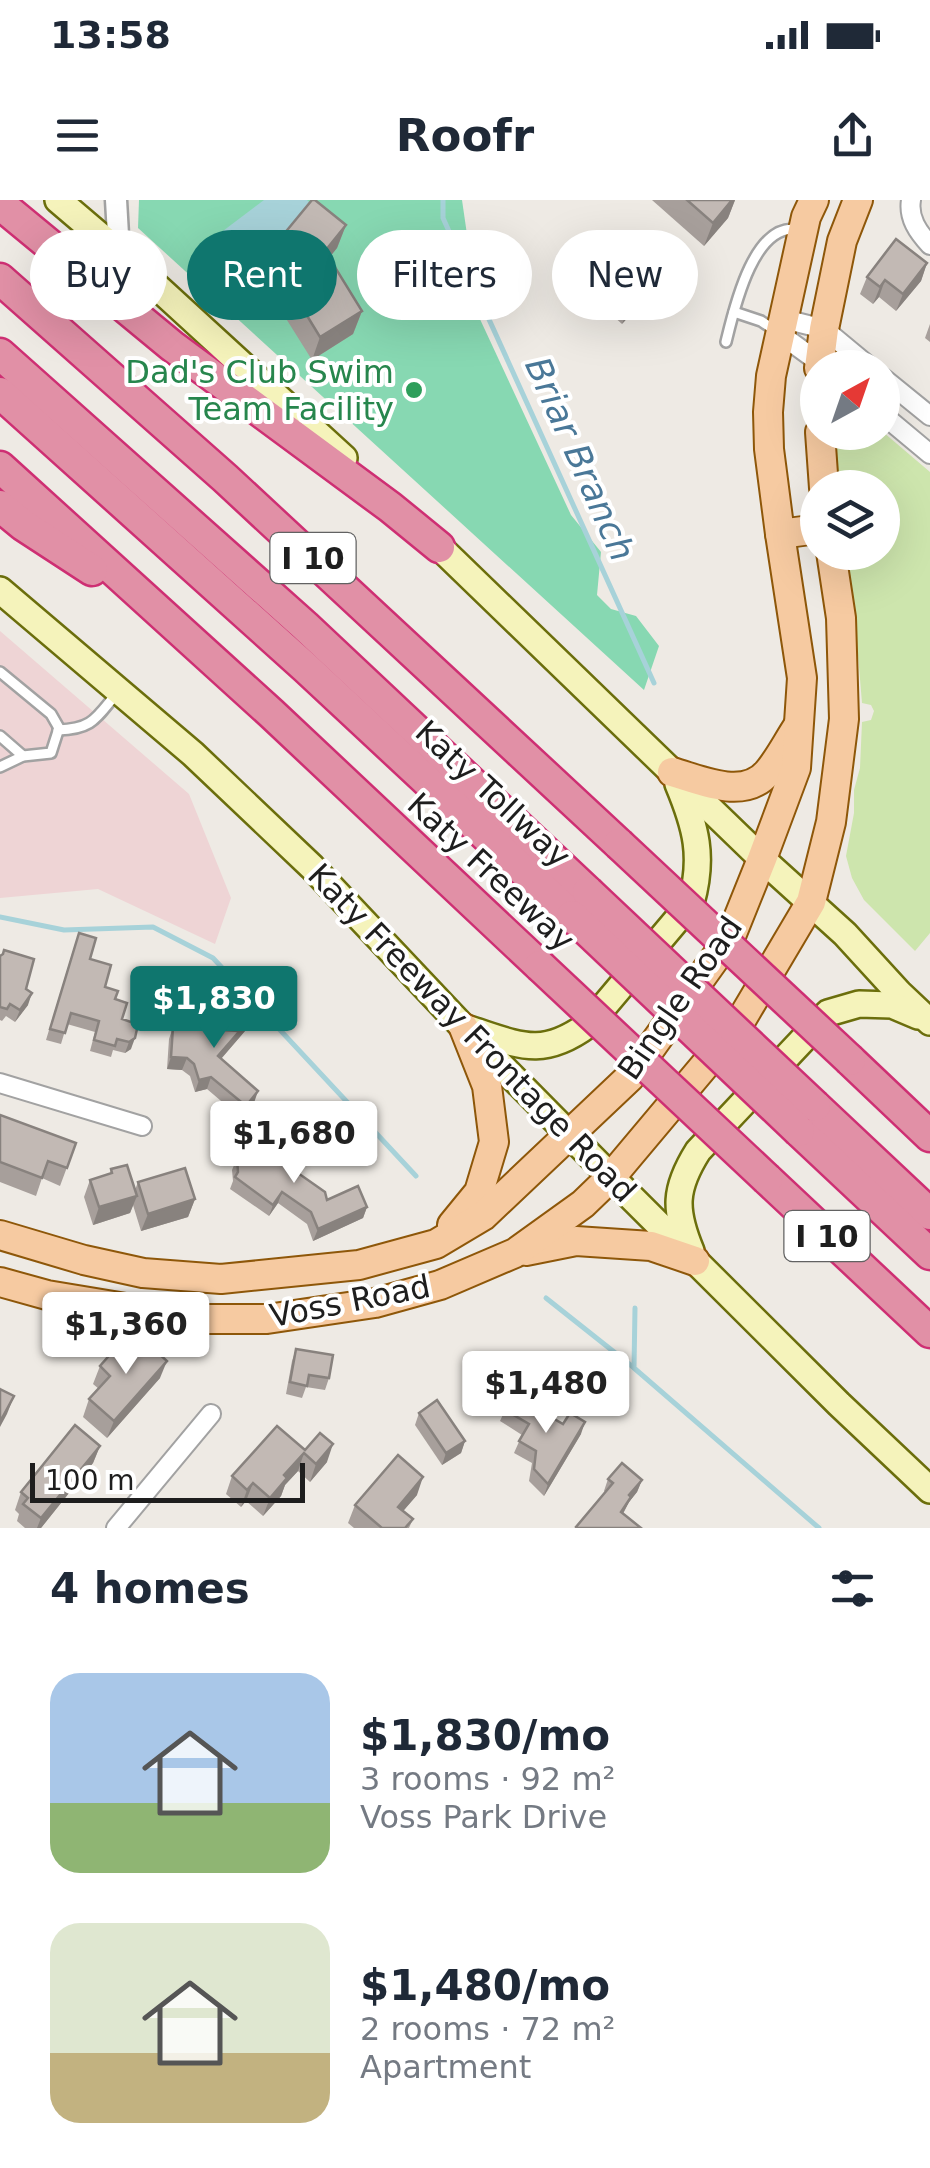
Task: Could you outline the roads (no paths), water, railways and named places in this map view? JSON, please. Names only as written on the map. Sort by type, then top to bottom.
[{"type":"highway","points":[[0,204],[180,352],[390,506],[439,547]]},
{"type":"highway","name":"I 10","points":[[0,278],[225,478],[930,1136]]},
{"type":"highway","name":"Katy Tollway","points":[[0,354],[291,614],[580,904],[807,1118],[930,1254]]},
{"type":"highway","name":"Katy Tollway","points":[[0,393],[306,668],[580,904]]},
{"type":"highway","name":"Katy Freeway","points":[[0,468],[172,623],[930,1332]]},
{"type":"highway","points":[[0,506],[172,623]]},
{"type":"highway","name":"Katy Tollway","points":[[807,1118],[930,1214]]},
{"type":"highway","points":[[888,1292],[930,1343]]},
{"type":"main road","points":[[58,200],[93,230]]},
{"type":"main road","name":"Bingle Road","points":[[570,1134],[630,1077],[730,936],[796,768],[802,678],[769,449],[768,412],[775,325],[814,200]]},
{"type":"main road","points":[[822,350],[842,242],[858,200]]},
{"type":"main road","points":[[167,296],[439,547],[762,860],[811,902],[929,1021]]},
{"type":"main road","points":[[780,534],[800,531]]},
{"type":"main road","name":"Bingle Road","points":[[611,1177],[737,1027],[811,902],[832,822],[844,719],[841,618],[834,570]]},
{"type":"main road","name":"Katy Freeway Frontage Road","points":[[0,590],[193,754],[312,867],[611,1177],[930,1490]]},
{"type":"main road","points":[[672,772],[726,788],[752,784],[766,775],[798,724]]},
{"type":"main road","points":[[464,1028],[524,1046],[553,1045],[570,1038],[588,1024],[691,904],[698,841],[672,772]]},
{"type":"main road","points":[[695,1261],[679,1223],[680,1188],[687,1169],[698,1151],[828,1013],[859,1004],[892,1006],[929,1021]]},
{"type":"main road","points":[[436,1244],[478,1192],[494,1142],[487,1086],[464,1028]]},
{"type":"main road","name":"Voss Road","points":[[0,1234],[99,1264],[221,1279],[359,1265],[436,1244],[483,1216],[570,1134]]},
{"type":"main road","name":"Voss Road","points":[[0,1282],[47,1295],[192,1319],[267,1319],[375,1302],[440,1285],[515,1253],[584,1204],[611,1177]]},
{"type":"main road","points":[[515,1253],[576,1241],[650,1246],[695,1261]]},
{"type":"main road","points":[[191,1276],[192,1319]]},
{"type":"street","points":[[116,200],[118,230]]},
{"type":"street","points":[[911,200],[918,232],[930,245]]},
{"type":"street","points":[[775,325],[824,329],[849,350]]},
{"type":"street","points":[[775,325],[804,350]]},
{"type":"street","points":[[900,392],[930,416]]},
{"type":"street","points":[[900,429],[930,454]]},
{"type":"street","points":[[0,1083],[142,1126]]},
{"type":"street","points":[[116,1528],[211,1414]]},
{"type":"lane","points":[[726,342],[749,268],[771,235],[788,227],[804,230]]},
{"type":"lane","points":[[734,312],[775,325]]},
{"type":"lane","points":[[0,672],[52,714],[58,730],[51,753],[23,756],[0,767]]},
{"type":"lane","points":[[58,730],[82,730],[119,691]]},
{"type":"lane","points":[[0,736],[23,756]]},
{"type":"water","points":[[264,200],[310,203],[287,230],[224,230]]},
{"type":"waterway","name":"Briar Branch","points":[[443,200],[443,218],[654,683]]},
{"type":"waterway","points":[[0,917],[64,930],[153,927],[213,958],[416,1176]]},
{"type":"waterway","points":[[546,1298],[633,1367]]},
{"type":"waterway","name":"Briar Branch","points":[[635,1308],[634,1368],[819,1528]]},
{"type":"place","name":"Dad's Club Swim Team Facility","points":[[414,390]]}]
